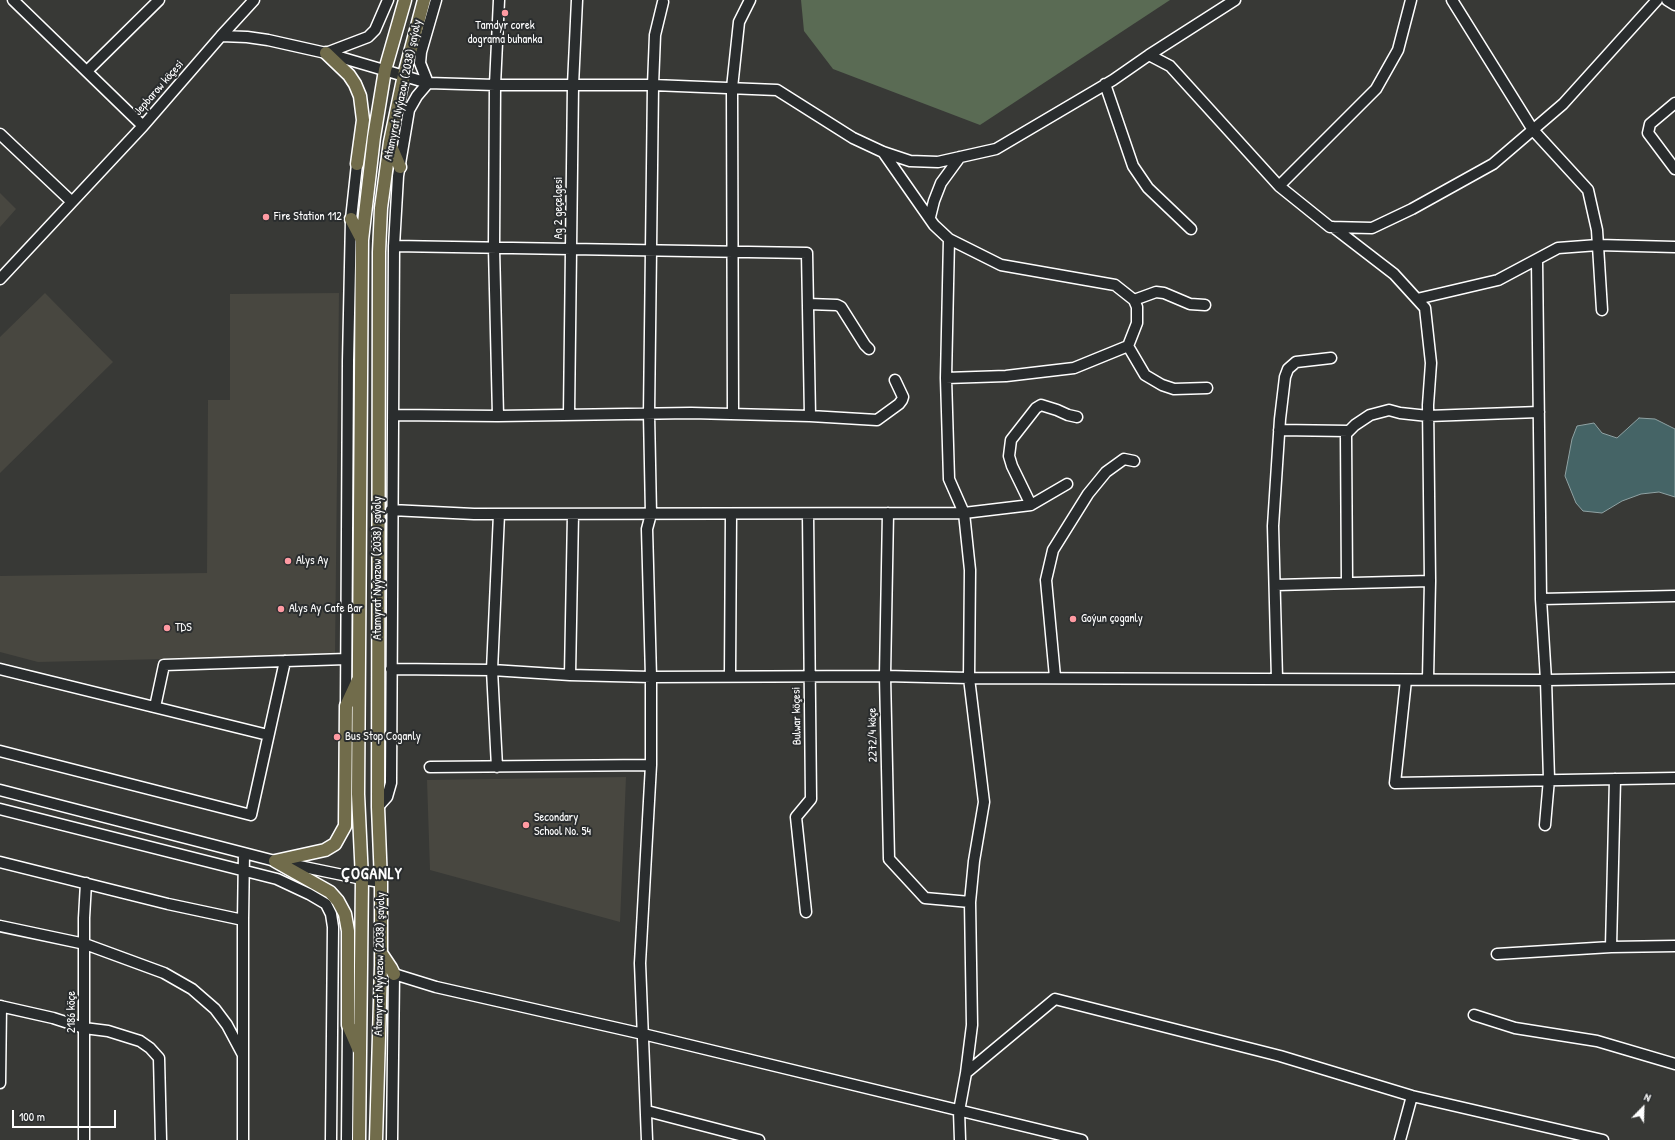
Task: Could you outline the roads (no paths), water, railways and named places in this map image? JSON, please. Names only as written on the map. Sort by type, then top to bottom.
[{"type":"main road","name":"Atamyrat Nyýazow (2038) şaýoly","points":[[359,1140],[362,941],[362,879],[358,794],[362,240],[374,137],[385,70],[405,0]]},
{"type":"main road","name":"Atamyrat Nyýazow (2038) şaýoly","points":[[376,1140],[381,953],[381,882],[378,807],[379,252],[381,208],[390,142],[404,75],[424,0]]},
{"type":"main road","points":[[326,52],[349,75],[360,96],[363,120],[357,164]]},
{"type":"main road","points":[[357,164],[374,137]]},
{"type":"main road","points":[[390,142],[400,167]]},
{"type":"main road","points":[[351,219],[362,240]]},
{"type":"main road","points":[[274,862],[317,853],[334,844],[345,826],[346,706],[360,675]]},
{"type":"main road","points":[[345,770],[358,794]]},
{"type":"main road","points":[[274,862],[330,892],[338,901],[345,914],[348,931],[348,1025],[360,1053]]},
{"type":"main road","points":[[348,975],[362,941]]},
{"type":"main road","points":[[381,953],[394,974]]},
{"type":"street","points":[[13,0],[144,126]]},
{"type":"street","points":[[87,72],[159,0]]},
{"type":"street","name":"Jepbarow köçesi","points":[[0,279],[144,126],[254,0]]},
{"type":"street","points":[[326,52],[368,37],[375,30],[388,0]]},
{"type":"street","points":[[428,83],[420,63],[421,52],[436,0]]},
{"type":"street","points":[[498,416],[494,248],[495,85],[499,0]]},
{"type":"street","name":"Ag 2 geçelgesi","points":[[569,415],[573,85],[578,0]]},
{"type":"street","points":[[733,414],[732,88],[739,22],[750,0]]},
{"type":"street","points":[[221,36],[247,36],[326,52],[428,83],[495,85],[653,85],[777,90],[853,138],[884,152],[910,161],[938,162],[996,149],[1105,84],[1235,0]]},
{"type":"street","points":[[1279,186],[1376,89],[1398,50],[1411,0]]},
{"type":"street","points":[[1452,0],[1533,130],[1588,190],[1597,230],[1602,310]]},
{"type":"street","points":[[1149,55],[1170,66],[1279,186],[1330,227],[1372,228],[1412,209],[1494,164],[1563,104],[1656,0]]},
{"type":"street","points":[[1667,0],[1675,5]]},
{"type":"street","points":[[647,1140],[640,963],[651,765],[651,677],[647,530],[651,514],[650,414],[653,85],[655,35],[662,2]]},
{"type":"street","points":[[378,807],[387,797],[391,783],[391,510],[394,246],[400,167],[409,110],[417,96],[428,83]]},
{"type":"street","points":[[1105,84],[1133,166],[1148,188],[1191,229]]},
{"type":"street","points":[[1675,103],[1650,124],[1648,134],[1675,170]]},
{"type":"street","points":[[0,134],[72,202]]},
{"type":"street","points":[[884,152],[938,229],[949,239],[1001,265],[1115,285],[1134,300],[1137,307],[1136,323],[1128,346],[1074,368],[1006,376],[946,378]]},
{"type":"street","points":[[930,217],[941,183],[960,157]]},
{"type":"street","points":[[346,706],[348,361],[351,219],[357,164]]},
{"type":"street","points":[[1333,227],[1394,274],[1425,308],[1431,363],[1428,416],[1430,581],[1428,680]]},
{"type":"street","points":[[949,239],[946,378],[949,479],[964,513],[970,570],[968,678],[984,802],[974,861],[970,902],[972,1025],[966,1073],[958,1111],[960,1140]]},
{"type":"street","points":[[1417,299],[1498,280],[1558,248],[1598,245],[1675,247]]},
{"type":"street","points":[[394,246],[807,253],[810,416]]},
{"type":"street","points":[[1537,260],[1541,599],[1546,680],[1549,779],[1545,825]]},
{"type":"street","points":[[1134,300],[1156,292],[1164,293],[1190,304],[1205,305]]},
{"type":"street","points":[[808,304],[837,305],[841,307],[869,349]]},
{"type":"street","points":[[1128,346],[1145,375],[1162,385],[1174,389],[1207,388]]},
{"type":"street","points":[[1278,678],[1273,526],[1279,430],[1285,376],[1288,369],[1296,362],[1331,358]]},
{"type":"street","points":[[393,415],[498,416],[733,414],[878,420],[902,400],[903,397],[894,380]]},
{"type":"street","points":[[1031,505],[1012,466],[1009,456],[1011,440],[1040,405],[1077,417]]},
{"type":"street","points":[[1347,583],[1346,434],[1354,425],[1370,415],[1389,410],[1400,413],[1428,416],[1538,412]]},
{"type":"street","points":[[1279,430],[1349,431]]},
{"type":"street","points":[[1055,677],[1046,580],[1054,550],[1088,494],[1106,472],[1124,459],[1134,461]]},
{"type":"street","points":[[391,510],[499,514],[964,513],[1031,505],[1067,484]]},
{"type":"street","name":"2272/4 köçe","points":[[888,513],[885,676],[889,859],[925,898],[970,902]]},
{"type":"street","points":[[498,766],[492,670],[499,514]]},
{"type":"street","points":[[570,675],[573,514]]},
{"type":"street","points":[[730,675],[731,514]]},
{"type":"street","name":"Bulwar köçesi","points":[[806,912],[796,817],[811,799],[808,514]]},
{"type":"street","points":[[1276,585],[1430,581]]},
{"type":"street","points":[[1541,599],[1675,596]]},
{"type":"street","points":[[155,707],[164,665],[346,659]]},
{"type":"street","points":[[0,751],[250,815],[284,661]]},
{"type":"street","points":[[0,669],[268,735]]},
{"type":"street","points":[[391,669],[492,670],[570,675],[651,677],[730,675],[968,678],[1278,678],[1406,680],[1675,678]]},
{"type":"street","points":[[1406,680],[1395,783],[1549,779],[1675,778]]},
{"type":"street","points":[[430,767],[651,765]]},
{"type":"street","points":[[1612,947],[1615,779]]},
{"type":"street","points":[[0,790],[274,862],[381,882]]},
{"type":"street","points":[[0,809],[243,869],[277,879],[326,904],[331,914],[332,927],[331,1140]]},
{"type":"street","points":[[243,1140],[244,853]]},
{"type":"street","points":[[0,862],[168,904],[243,920]]},
{"type":"street","name":"2186 köçe","points":[[84,1140],[84,918],[86,883]]},
{"type":"street","points":[[0,926],[85,944],[164,973],[192,989],[215,1009],[228,1025],[244,1056]]},
{"type":"street","points":[[1497,954],[1612,947],[1675,946]]},
{"type":"street","points":[[392,1140],[394,974],[436,986],[643,1034],[1082,1140]]},
{"type":"street","points":[[966,1073],[1056,999],[1280,1056],[1412,1096],[1603,1140]]},
{"type":"street","points":[[0,1083],[0,1006],[53,1018],[84,1028],[108,1031],[140,1041],[150,1048],[159,1058],[161,1140]]},
{"type":"street","points":[[1474,1015],[1515,1028],[1597,1041],[1675,1064]]},
{"type":"street","points":[[347,1140],[348,1025]]},
{"type":"street","points":[[1400,1140],[1412,1096]]},
{"type":"street","points":[[647,1111],[725,1136],[759,1140]]},
{"type":"water","points":[[1639,418],[1655,419],[1675,429],[1675,497],[1659,492],[1641,494],[1622,501],[1602,513],[1583,511],[1576,503],[1565,476],[1572,439],[1577,426],[1594,423],[1602,433],[1617,438]]},
{"type":"place","name":"Tamdyr corek dograma buhanka","points":[[505,13]]},
{"type":"place","name":"Fire Station 112","points":[[266,217]]},
{"type":"place","name":"Alys Ay","points":[[288,561]]},
{"type":"place","name":"Alys Ay Cafe Bar","points":[[281,609]]},
{"type":"place","name":"Goýun çoganly","points":[[1073,619]]},
{"type":"place","name":"TDS","points":[[167,628]]},
{"type":"place","name":"Bus Stop Coganly","points":[[337,737]]},
{"type":"place","name":"Secondary School No. 54","points":[[526,825]]},
{"type":"district","name":"ÇOGANLY","points":[[372,875]]}]
